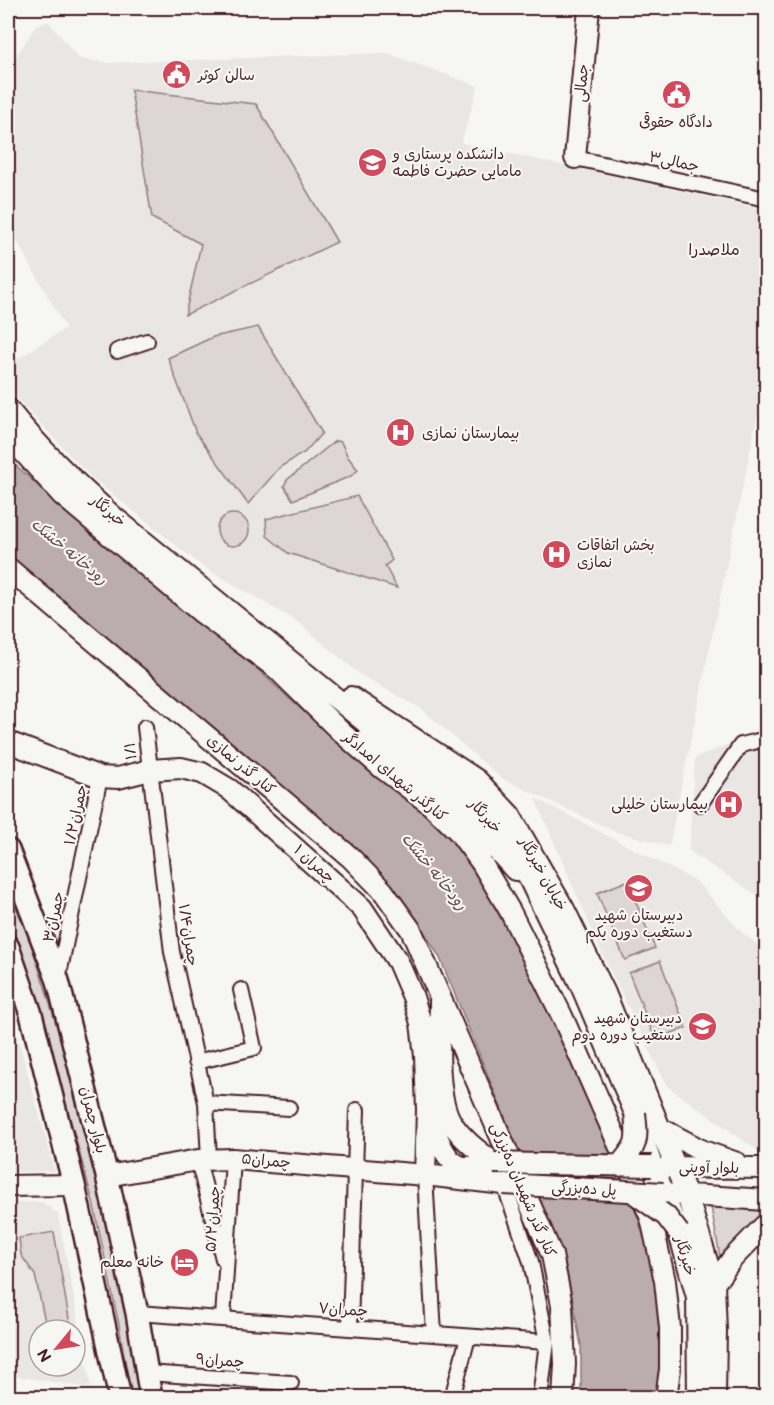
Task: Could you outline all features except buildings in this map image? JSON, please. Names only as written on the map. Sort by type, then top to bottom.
[{"type":"main road","name":"جمالی","points":[[575,158],[589,8]]},
{"type":"main road","name":"خبرنگار","points":[[8,409],[31,438],[75,483],[115,518],[365,722],[463,791],[496,826],[519,858],[582,988],[635,1113],[652,1166],[679,1233],[697,1297],[698,1398]]},
{"type":"main road","name":"کنارگذر شهدای امدادگر","points":[[8,435],[62,495],[202,613],[277,669],[341,732],[382,768],[430,804],[458,831],[481,862],[510,911],[562,1016],[651,1218],[665,1281],[670,1328],[670,1369],[666,1398]]},
{"type":"main road","name":"کنار گذر نمازی","points":[[8,568],[350,857],[384,891],[411,930],[440,992]]},
{"type":"main road","points":[[277,669],[345,719],[448,801],[477,828],[515,871],[551,923]]},
{"type":"main road","name":"خیابان خبرنگار","points":[[307,674],[359,701],[477,780],[510,815],[564,909],[605,993],[660,1128]]},
{"type":"main road","name":"چمران ۱","points":[[8,742],[100,777],[118,778],[150,770],[181,768],[202,773],[229,789],[362,908],[398,962],[421,1023],[427,1110],[425,1175]]},
{"type":"main road","name":"بلوار چمران","points":[[8,850],[58,981],[107,1176],[137,1313],[151,1398]]},
{"type":"main road","points":[[8,947],[31,1014],[74,1185],[120,1398]]},
{"type":"main road","points":[[440,992],[442,1102],[453,1125],[470,1144],[494,1163]]},
{"type":"main road","name":"کنار گذر شهیدان ده‌بزرکی","points":[[440,992],[552,1255],[562,1305],[565,1364],[563,1398]]},
{"type":"main road","name":"پل ده‌بزرگی","points":[[427,1110],[438,1137],[452,1160],[461,1167],[494,1163],[652,1166]]},
{"type":"main road","points":[[619,1166],[634,1149],[638,1137],[635,1113]]},
{"type":"main road","name":"خبرنگار","points":[[660,1128],[687,1195],[714,1284],[715,1398]]},
{"type":"main road","points":[[660,1128],[704,1151],[759,1168]]},
{"type":"main road","name":"چمران۵","points":[[107,1176],[203,1160],[233,1159],[425,1175]]},
{"type":"main road","name":"بلوار آوینی","points":[[652,1166],[759,1168]]},
{"type":"main road","name":"پل ده‌بزرگی","points":[[425,1175],[504,1184],[663,1193]]},
{"type":"main road","points":[[8,1186],[74,1185]]},
{"type":"main road","points":[[632,1191],[661,1212],[679,1233]]},
{"type":"main road","name":"بلوار آوینی","points":[[663,1193],[766,1200]]},
{"type":"main road","points":[[714,1284],[732,1259],[766,1224]]},
{"type":"street","name":"جمالی۳","points":[[575,158],[766,199]]},
{"type":"street","points":[[117,351],[147,341]]},
{"type":"street","name":"۱/۱","points":[[145,728],[150,770]]},
{"type":"street","points":[[700,804],[741,745],[766,739]]},
{"type":"street","name":"چمران۱/۴","points":[[150,770],[172,952],[206,1103]]},
{"type":"street","name":"چمران۱/۲","points":[[83,860],[100,777]]},
{"type":"street","name":"چمران۳","points":[[58,981],[83,860]]},
{"type":"street","points":[[196,1062],[254,1048],[241,990]]},
{"type":"street","points":[[206,1103],[289,1108]]},
{"type":"street","name":"چمران۵/۲","points":[[206,1103],[203,1160],[226,1273]]},
{"type":"street","points":[[350,1327],[357,1110]]},
{"type":"street","name":"چمران۵/۲","points":[[226,1273],[233,1159]]},
{"type":"street","points":[[425,1175],[434,1334]]},
{"type":"street","points":[[504,1184],[531,1262],[547,1342],[540,1398]]},
{"type":"street","points":[[223,1319],[226,1273]]},
{"type":"street","name":"چمران۷","points":[[137,1313],[547,1342]]},
{"type":"street","points":[[452,1398],[468,1337]]},
{"type":"street","name":"چمران۹","points":[[147,1373],[291,1383]]},
{"type":"shaded area","name":"بیمارستان نمازی","points":[[48,21],[79,59],[109,63],[386,53],[478,86],[461,143],[766,210],[766,373],[669,846],[614,831],[501,778],[422,709],[362,676],[298,622],[202,566],[90,476],[8,389],[8,365],[66,328],[8,225],[8,69],[35,27]]},
{"type":"shaded area","points":[[131,90],[256,104],[337,242],[185,315],[201,244],[152,218]]},
{"type":"shaded area","points":[[258,327],[322,433],[305,452],[280,467],[248,504],[196,433],[168,358],[213,337]]},
{"type":"shaded area","points":[[335,441],[341,442],[348,457],[358,470],[351,476],[293,500],[284,486],[287,480]]},
{"type":"shaded area","points":[[357,496],[392,560],[385,566],[397,588],[288,553],[267,536],[266,519]]},
{"type":"shaded area","points":[[233,514],[244,519],[249,530],[244,541],[233,546],[222,541],[217,530],[222,519]]},
{"type":"shaded area","name":"بیمارستان خلیلی","points":[[766,729],[766,901],[689,851],[695,758]]},
{"type":"shaded area","points":[[535,798],[697,882],[741,932],[766,951],[766,1152],[760,1152],[667,1086],[602,953]]},
{"type":"shaded area","points":[[8,880],[51,1007],[87,1135],[142,1397],[131,1397],[119,1325],[93,1202],[46,1031],[8,913]]},
{"type":"shaded area","points":[[627,881],[655,948],[625,960],[597,893]]},
{"type":"shaded area","points":[[660,961],[686,1028],[655,1039],[629,973]]},
{"type":"shaded area","points":[[8,1002],[16,1032],[55,1171],[8,1172]]},
{"type":"shaded area","points":[[42,1202],[58,1214],[78,1318],[27,1318],[27,1378],[8,1375],[8,1203]]},
{"type":"shaded area","points":[[711,1207],[766,1211],[720,1257]]},
{"type":"shaded area","points":[[54,1232],[69,1318],[44,1318],[35,1275],[21,1255],[19,1238]]},
{"type":"shaded area","points":[[87,1367],[91,1388],[27,1378],[87,1378]]},
{"type":"water","name":"رودخانه خشک","points":[[8,458],[50,497],[205,621],[341,746],[440,820],[476,873],[556,1019],[637,1215],[657,1280],[661,1338],[659,1397],[581,1397],[581,1345],[566,1267],[440,958],[425,933],[384,878],[8,556]]},
{"type":"place","name":"سالن کوثر","points":[[177,75]]},
{"type":"place","name":"دادگاه حقوقی","points":[[676,95]]},
{"type":"place","name":"دانشکده پرستاری و مامایی حضرت فاطمه","points":[[372,163]]},
{"type":"place","name":"بیمارستان نمازی","points":[[401,433]]},
{"type":"place","name":"بخش اتفاقات نمازی","points":[[556,554]]},
{"type":"place","name":"بیمارستان خلیلی","points":[[729,804]]},
{"type":"place","name":"دبیرستان شهید دستغیب دوره یکم","points":[[639,888]]},
{"type":"place","name":"دبیرستان شهید دستغیب دوره دوم","points":[[703,1027]]},
{"type":"place","name":"خانه معلم","points":[[185,1262]]},
{"type":"district","name":"ملاصدرا","points":[[714,250]]}]
